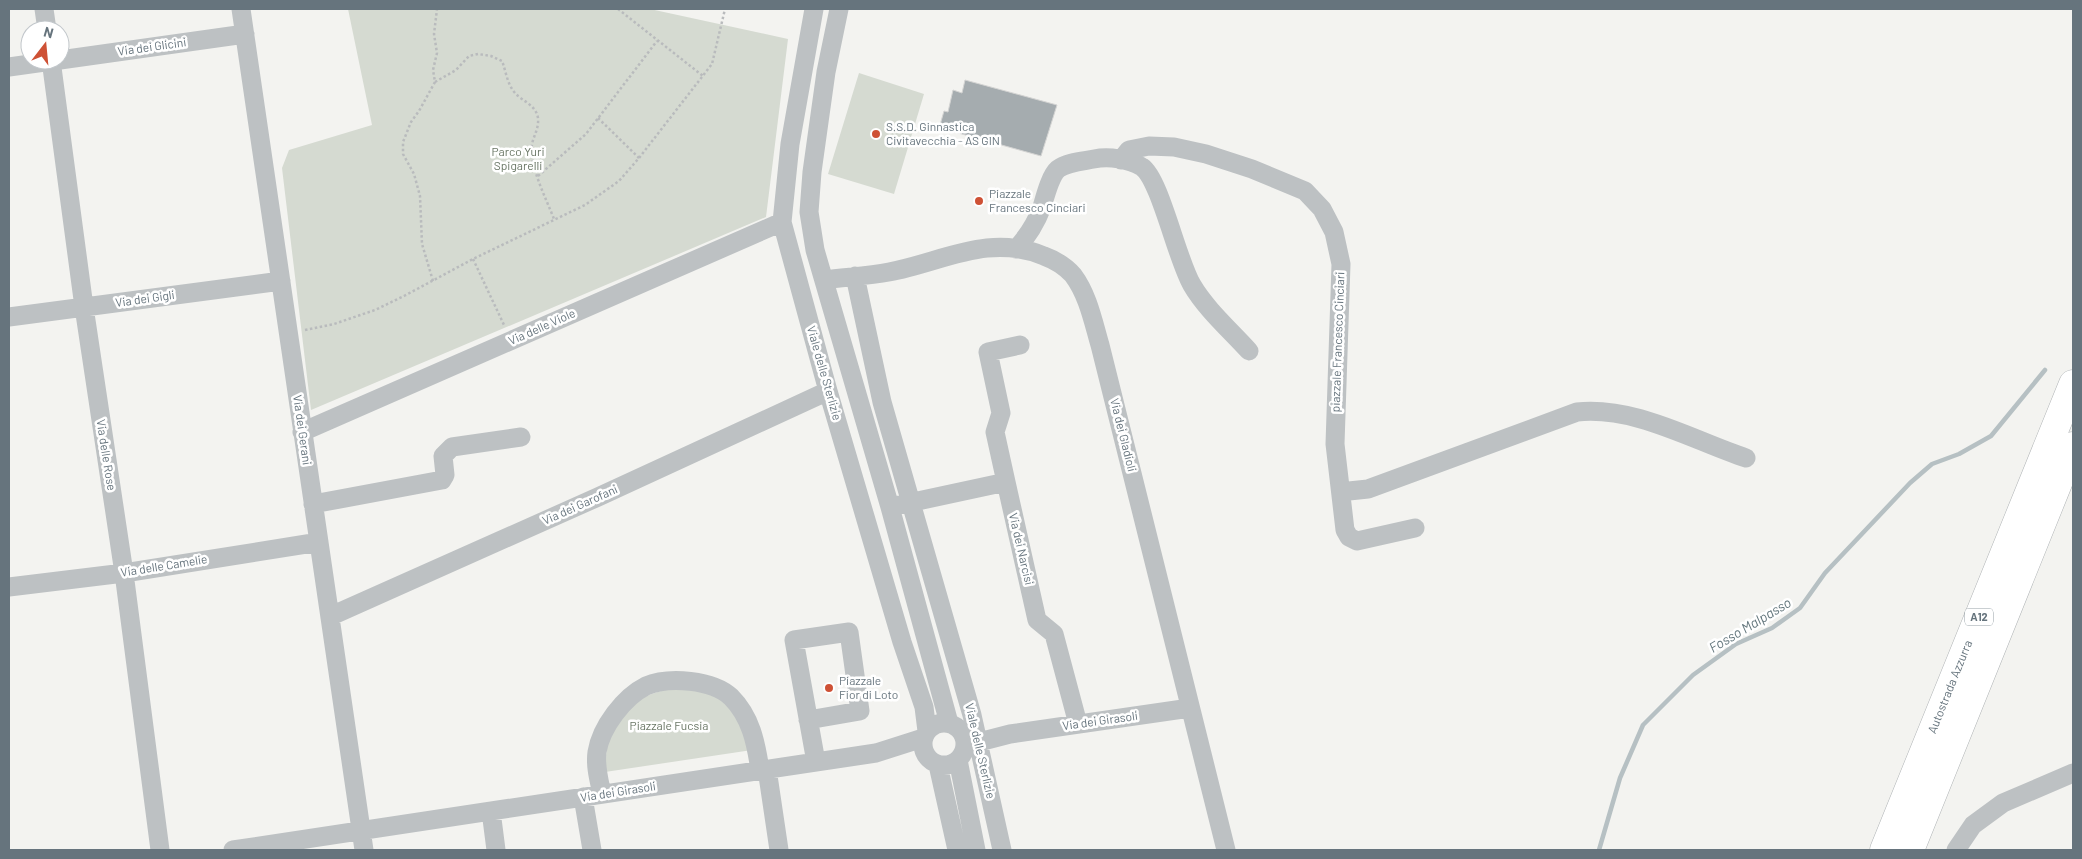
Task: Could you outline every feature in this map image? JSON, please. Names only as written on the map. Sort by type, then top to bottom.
[{"type":"highway","name":"Autostrada Azzurra","points":[[1884,850],[2073,384]]},
{"type":"highway","name":"Autostrada Azzurra","points":[[1910,850],[2073,446]]},
{"type":"street","name":"Via dei Gerani","points":[[241,9],[364,850]]},
{"type":"street","name":"Viale delle Sterlizie","points":[[814,9],[790,144],[782,222],[828,391],[902,642],[924,707],[925,735]]},
{"type":"street","name":"Viale delle Sterlizie","points":[[839,9],[826,72],[812,172],[809,212],[815,250],[890,507],[1002,850]]},
{"type":"street","name":"Via dei Glicini","points":[[70,58],[245,34]]},
{"type":"street","name":"Via delle Rose","points":[[56,70],[84,307],[124,573],[160,850]]},
{"type":"street","name":"piazzale Francesco Cinciari","points":[[1121,160],[1129,150],[1149,146],[1174,147],[1206,154],[1252,168],[1305,191],[1322,209],[1334,232],[1341,264],[1335,444],[1345,530],[1349,537],[1357,541],[1415,528]]},
{"type":"street","points":[[1016,248],[1029,235],[1049,185],[1058,169],[1075,162],[1107,157],[1143,168],[1156,186],[1180,261],[1192,286],[1249,351]]},
{"type":"street","name":"Via delle Viole","points":[[302,432],[782,222]]},
{"type":"street","name":"Via dei Gladioli","points":[[824,280],[890,272],[959,252],[997,246],[1032,251],[1057,261],[1072,274],[1088,301],[1145,520],[1226,850]]},
{"type":"street","name":"Viale delle Sterlizie","points":[[855,276],[882,402],[911,503],[965,740],[976,850]]},
{"type":"street","name":"Via dei Gigli","points":[[9,318],[281,281]]},
{"type":"street","name":"Via dei Narcisi","points":[[1020,345],[988,352],[1001,413],[995,432],[1037,620],[1054,634],[1078,724]]},
{"type":"street","name":"Via dei Garofani","points":[[331,616],[598,497],[828,391]]},
{"type":"street","points":[[1341,490],[1368,489],[1577,412],[1596,410],[1620,413],[1653,423],[1746,458]]},
{"type":"street","points":[[313,504],[442,480],[445,475],[443,456],[452,447],[521,436]]},
{"type":"street","points":[[890,507],[1006,482]]},
{"type":"street","name":"Via delle Camelie","points":[[9,587],[124,573],[319,542]]},
{"type":"street","points":[[808,720],[860,711],[849,632],[794,640],[808,720],[816,762]]},
{"type":"street","points":[[592,850],[592,795],[597,768],[597,751],[615,714],[629,698],[648,686],[688,681],[708,685],[729,696],[748,720],[763,770],[779,850]]},
{"type":"street","name":"Via dei Girasoli","points":[[965,740],[1190,708]]},
{"type":"street","points":[[933,761],[947,765],[965,740],[941,722],[933,725],[925,735],[922,747],[933,761],[957,850]]},
{"type":"street","name":"Via dei Girasoli","points":[[233,850],[876,753],[925,735]]},
{"type":"street","name":"Via dei Girasoli","points":[[876,753],[933,761]]},
{"type":"street","points":[[1956,850],[1973,825],[2003,803],[2073,773]]},
{"type":"street","points":[[491,811],[496,850]]},
{"type":"path","points":[[435,82],[433,70],[437,53],[434,34],[437,9]]},
{"type":"path","points":[[618,9],[703,76]]},
{"type":"path","points":[[288,334],[334,324],[375,310],[473,259],[585,205],[612,186],[639,158],[712,64],[725,9]]},
{"type":"path","points":[[538,176],[586,134],[657,41]]},
{"type":"path","points":[[433,280],[422,244],[420,196],[414,174],[403,154],[403,142],[411,122],[435,82],[456,70],[469,56],[478,54],[491,56],[502,61],[515,94],[530,104],[538,116],[538,130],[532,144],[533,158],[554,219]]},
{"type":"path","points":[[598,118],[639,158]]},
{"type":"path","points":[[473,259],[511,340]]},
{"type":"green space","name":"Parco Yuri Spigarelli","points":[[348,9],[650,9],[788,39],[766,217],[311,410],[282,168],[289,150],[372,125]]},
{"type":"green space","name":"S.S.D. Ginnastica Civitavecchia - AS GIN","points":[[859,73],[924,94],[894,194],[828,174]]},
{"type":"green space","name":"Piazzale Fucsia","points":[[675,688],[705,692],[719,698],[730,708],[736,717],[752,750],[605,772],[609,739],[614,725],[622,714],[631,705],[643,698]]},
{"type":"building","points":[[965,80],[1057,105],[1041,156],[951,131],[951,128],[940,125],[944,111],[948,112],[953,90],[962,93]]},
{"type":"waterway","name":"Fosso Malpasso","points":[[1599,850],[1620,778],[1643,725],[1693,675],[1736,644],[1772,628],[1800,608],[1825,573],[1910,483],[1932,464],[1959,454],[1991,436],[2045,370]]},
{"type":"place","name":"S.S.D. Ginnastica Civitavecchia - AS GIN","points":[[876,134]]},
{"type":"place","name":"Piazzale Francesco Cinciari","points":[[979,201]]},
{"type":"place","name":"Piazzale Fior di Loto","points":[[829,688]]}]
